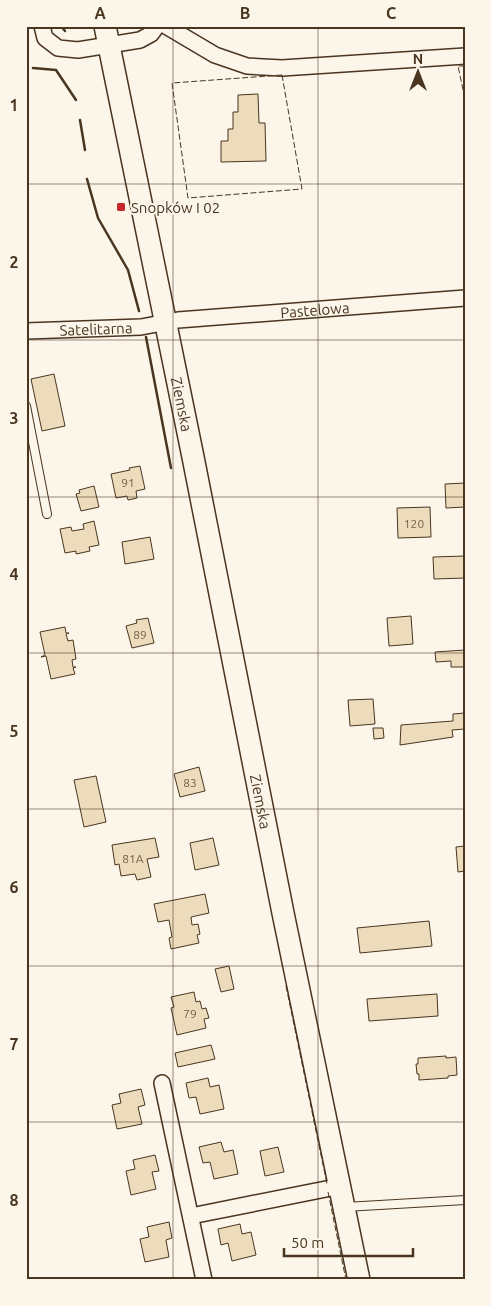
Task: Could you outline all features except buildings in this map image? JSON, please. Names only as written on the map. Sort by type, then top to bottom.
[{"type":"street","points":[[42,26],[45,38],[58,48],[78,50],[107,36],[140,40],[151,34],[158,26]]},
{"type":"street","points":[[166,26],[215,55],[247,66],[282,68],[465,56]]},
{"type":"street","name":"Ziemska","points":[[107,36],[166,322],[283,912],[360,1280]]},
{"type":"street","name":"Pastelowa","points":[[166,322],[465,298]]},
{"type":"street","name":"Satelitarna","points":[[26,331],[141,327],[166,322]]},
{"type":"street","points":[[162,1083],[204,1280]]},
{"type":"street","points":[[190,1216],[343,1196]]},
{"type":"lane","points":[[26,406],[47,514]]},
{"type":"lane","points":[[343,1196],[465,1200]]},
{"type":"fence","points":[[465,66],[458,66],[465,99]]},
{"type":"fence","points":[[282,75],[302,189],[188,198],[172,83],[282,75]]},
{"type":"fence","points":[[286,986],[327,1184]]},
{"type":"fence","points":[[328,1192],[346,1280]]},
{"type":"wall","points":[[61,26],[65,31]]},
{"type":"wall","points":[[33,68],[56,70],[76,100]]},
{"type":"wall","points":[[80,120],[85,150]]},
{"type":"wall","points":[[87,179],[98,218],[128,270],[139,311]]},
{"type":"wall","points":[[146,337],[171,468]]},
{"type":"place","name":"Snopków I 02","points":[[121,207]]}]
